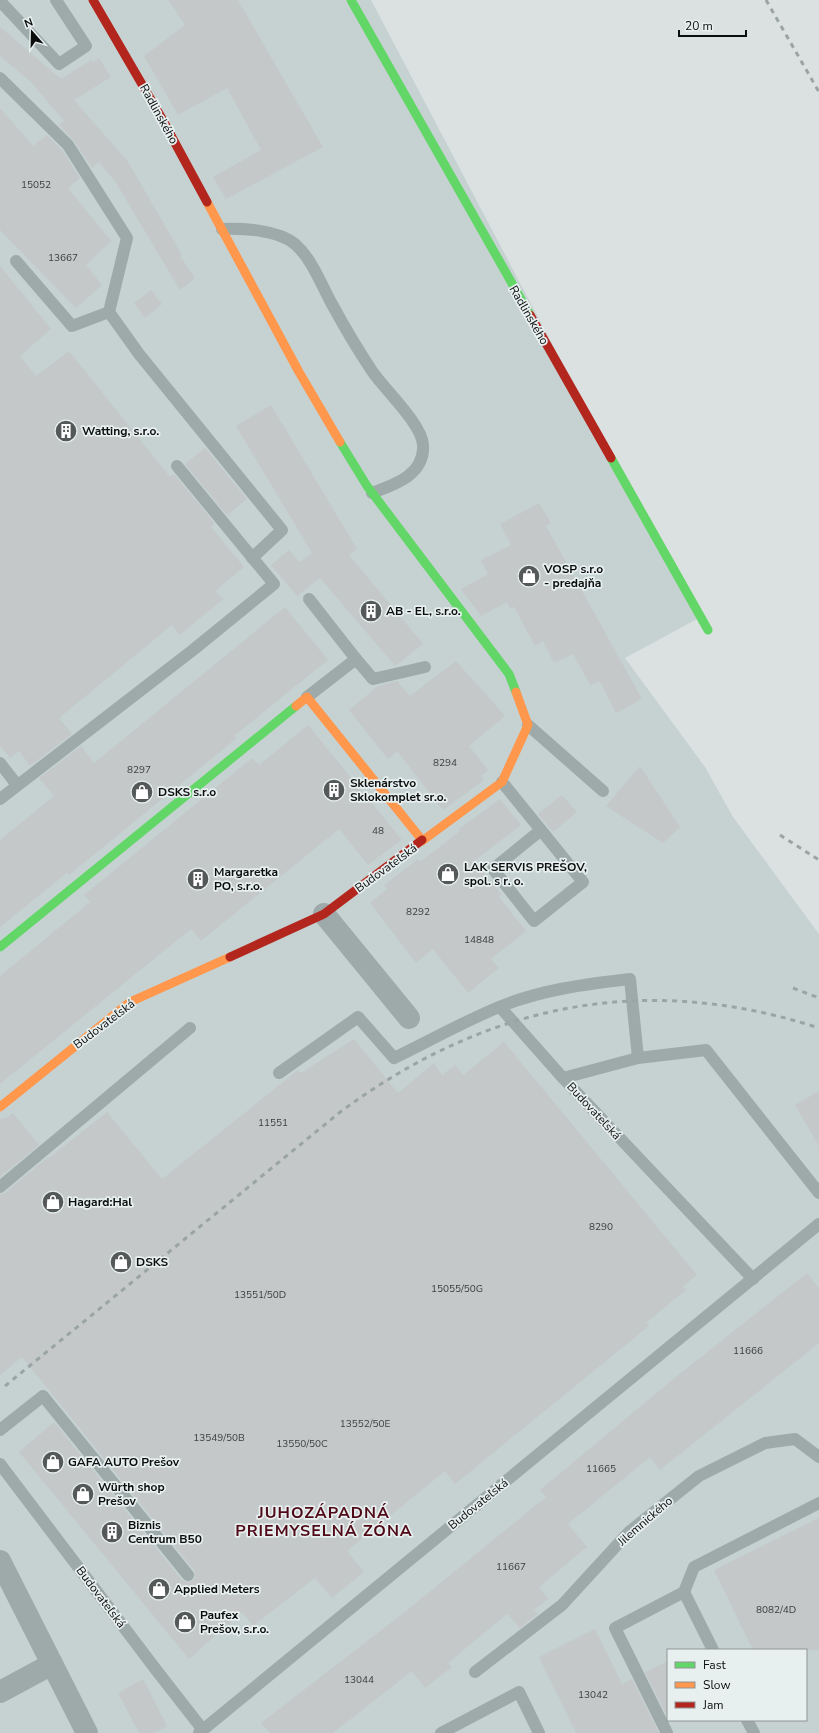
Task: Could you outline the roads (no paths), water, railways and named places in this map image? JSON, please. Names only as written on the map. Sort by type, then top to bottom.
[{"type":"street","name":"Radlinského","points":[[93,0],[161,117],[299,372],[372,493],[509,674],[528,725]]},
{"type":"street","name":"Radlinského","points":[[351,0],[708,630]]},
{"type":"street","points":[[0,947],[307,698]]},
{"type":"street","name":"Budovateľská","points":[[0,1107],[130,1002],[324,914],[422,842],[307,698]]},
{"type":"street","points":[[422,842],[502,782],[528,725]]},
{"type":"street","points":[[324,914],[409,1018]]},
{"type":"street","points":[[0,1562],[87,1733]]},
{"type":"street","points":[[0,1692],[52,1664]]},
{"type":"lane","points":[[0,1],[59,64],[86,46],[56,0]]},
{"type":"lane","points":[[0,78],[68,145],[127,238],[109,312],[139,354],[282,530],[252,558]]},
{"type":"lane","points":[[222,229],[241,228],[260,231],[276,235],[294,243],[306,256],[333,306],[373,372],[417,427],[424,445],[422,458],[410,476],[397,484],[372,493]]},
{"type":"lane","points":[[16,261],[72,326],[109,312]]},
{"type":"lane","points":[[0,799],[193,650],[274,584],[177,466]]},
{"type":"lane","points":[[309,600],[373,679],[425,667]]},
{"type":"lane","points":[[307,698],[356,659]]},
{"type":"lane","points":[[528,725],[603,791]]},
{"type":"lane","points":[[0,764],[17,786]]},
{"type":"lane","points":[[502,782],[541,830],[583,882],[534,921],[493,869],[541,830]]},
{"type":"lane","points":[[279,1073],[358,1017],[394,1058],[500,1007],[546,992],[588,983],[630,979],[638,1058]]},
{"type":"lane","points":[[500,1007],[563,1078]]},
{"type":"lane","points":[[0,1187],[190,1028]]},
{"type":"lane","name":"Budovateľská","points":[[753,1279],[563,1078],[638,1058],[706,1050],[819,1193]]},
{"type":"lane","name":"Budovateľská","points":[[0,1464],[201,1731],[819,1224]]},
{"type":"lane","points":[[0,1430],[43,1396],[188,1575]]},
{"type":"lane","name":"Jilemnického","points":[[475,1672],[562,1605],[630,1532],[698,1476],[765,1443],[795,1439],[819,1457]]},
{"type":"lane","points":[[667,1733],[615,1628],[684,1592],[694,1567],[819,1503]]},
{"type":"lane","points":[[684,1592],[712,1649]]},
{"type":"lane","points":[[441,1733],[519,1692],[539,1733]]},
{"type":"lane","points":[[748,1721],[754,1733]]},
{"type":"railway","points":[[766,0],[819,92]]},
{"type":"railway","points":[[780,835],[819,860]]},
{"type":"railway","points":[[793,988],[819,998]]},
{"type":"railway","points":[[5,1386],[339,1113],[394,1076],[451,1046],[509,1023],[568,1008],[629,1001],[691,1002],[754,1011],[819,1028]]},
{"type":"place","name":"Watting, s.r.o.","points":[[66,431]]},
{"type":"place","name":"VOSP s.r.o - predajňa","points":[[529,576]]},
{"type":"place","name":"AB - EL, s.r.o.","points":[[371,611]]},
{"type":"place","name":"Sklenárstvo Sklokomplet sr.o.","points":[[334,790]]},
{"type":"place","name":"DSKS s.r.o","points":[[142,792]]},
{"type":"place","name":"LAK SERVIS PREŠOV, spol. s r. o.","points":[[448,874]]},
{"type":"place","name":"Margaretka PO, s.r.o.","points":[[198,879]]},
{"type":"place","name":"Hagard:Hal","points":[[53,1202]]},
{"type":"place","name":"DSKS","points":[[121,1262]]},
{"type":"place","name":"GAFA AUTO Prešov","points":[[53,1462]]},
{"type":"place","name":"Würth shop Prešov","points":[[83,1494]]},
{"type":"place","name":"Biznis Centrum B50","points":[[112,1532]]},
{"type":"place","name":"Applied Meters","points":[[159,1589]]},
{"type":"place","name":"Paufex Prešov, s.r.o.","points":[[185,1622]]},
{"type":"district","name":"JUHOZÁPADNÁ PRIEMYSELNÁ ZÓNA","points":[[324,1522]]}]
